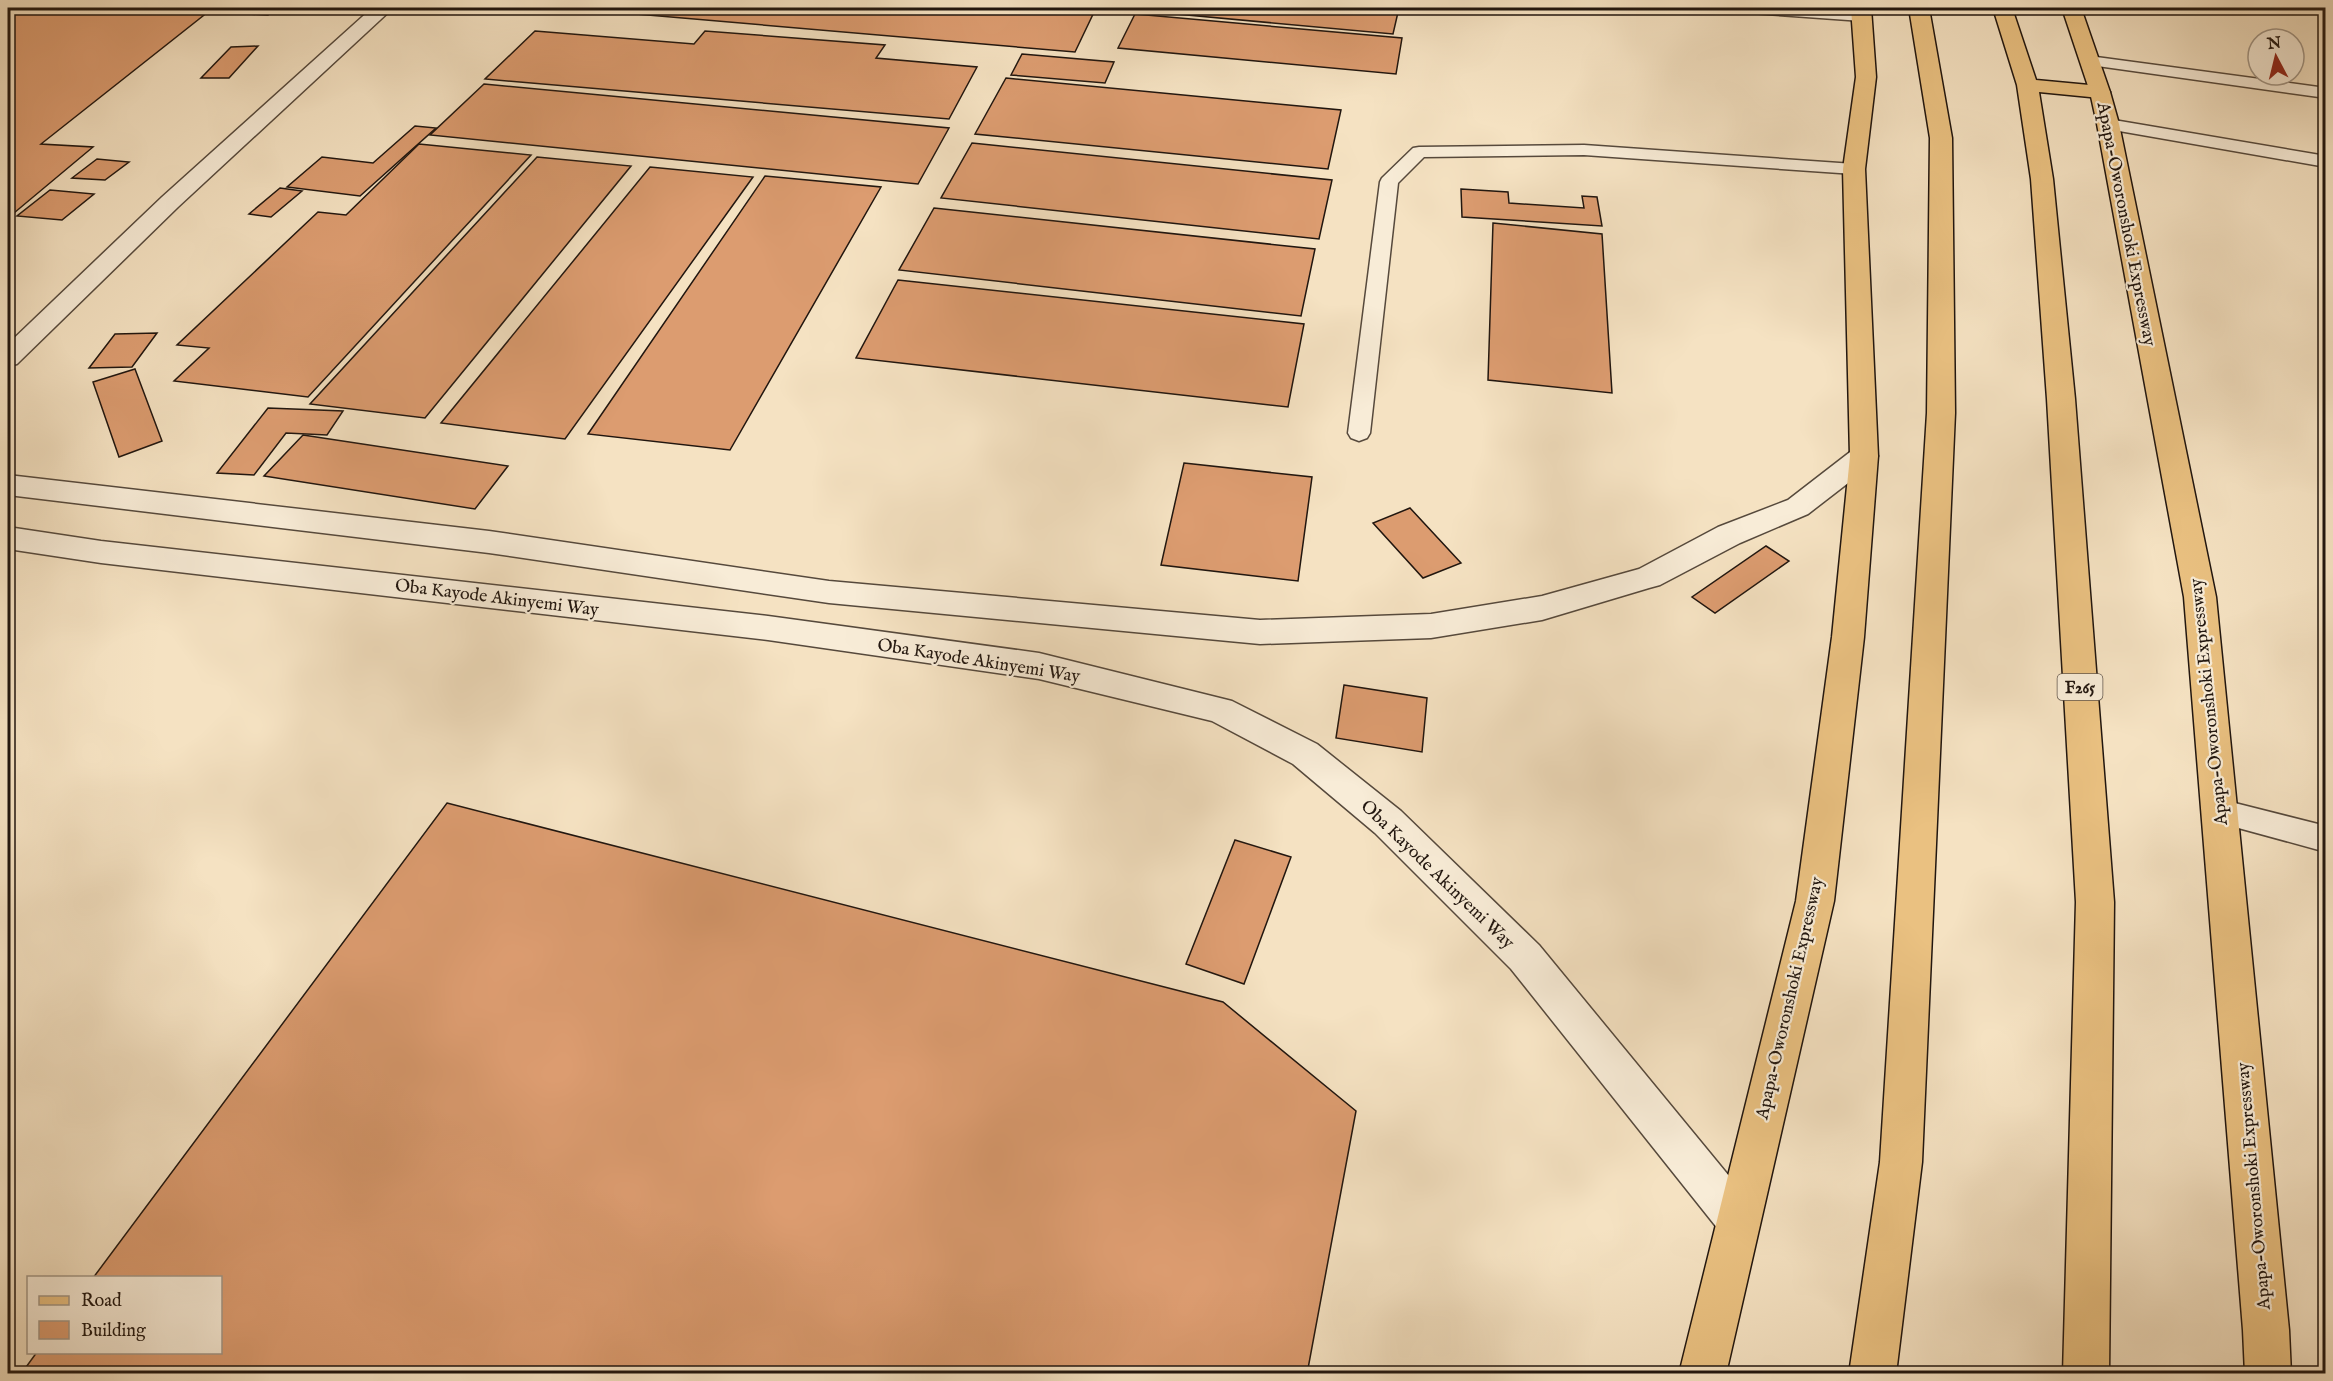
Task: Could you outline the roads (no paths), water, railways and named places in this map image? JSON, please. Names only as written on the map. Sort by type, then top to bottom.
[{"type":"main road","points":[[1872,1374],[1901,1162],[1929,595],[1941,413],[1941,138],[1919,8]]},
{"type":"main road","name":"F265","points":[[2002,8],[2027,85],[2042,179],[2061,399],[2095,902],[2086,1374]]},
{"type":"main road","name":"Apapa-Oworonshoki Expressway","points":[[2071,8],[2100,92],[2108,124],[2200,597],[2266,1330],[2268,1374]]},
{"type":"main road","name":"Apapa-Oworonshoki Expressway","points":[[1702,1374],[1737,1219],[1815,901],[1848,637],[1864,456],[1854,169],[1866,77],[1861,12]]},
{"type":"main road","points":[[2027,85],[2100,92]]},
{"type":"street","points":[[8,358],[170,202],[383,8]]},
{"type":"street","points":[[8,485],[489,542],[829,592],[1260,632],[1431,626],[1542,608],[1649,577],[1729,535],[1798,507],[1864,456]]},
{"type":"street","name":"Oba Kayode Akinyemi Way","points":[[8,538],[101,552],[768,628],[1039,666],[1220,710],[1305,754],[1388,822],[1526,957],[1737,1219]]},
{"type":"lane","points":[[1751,8],[1861,12]]},
{"type":"lane","points":[[2089,61],[2325,93]]},
{"type":"lane","points":[[2108,124],[2325,162]]},
{"type":"lane","points":[[1359,433],[1389,182],[1419,152],[1584,150],[1854,169]]},
{"type":"lane","points":[[2219,811],[2325,839]]}]
